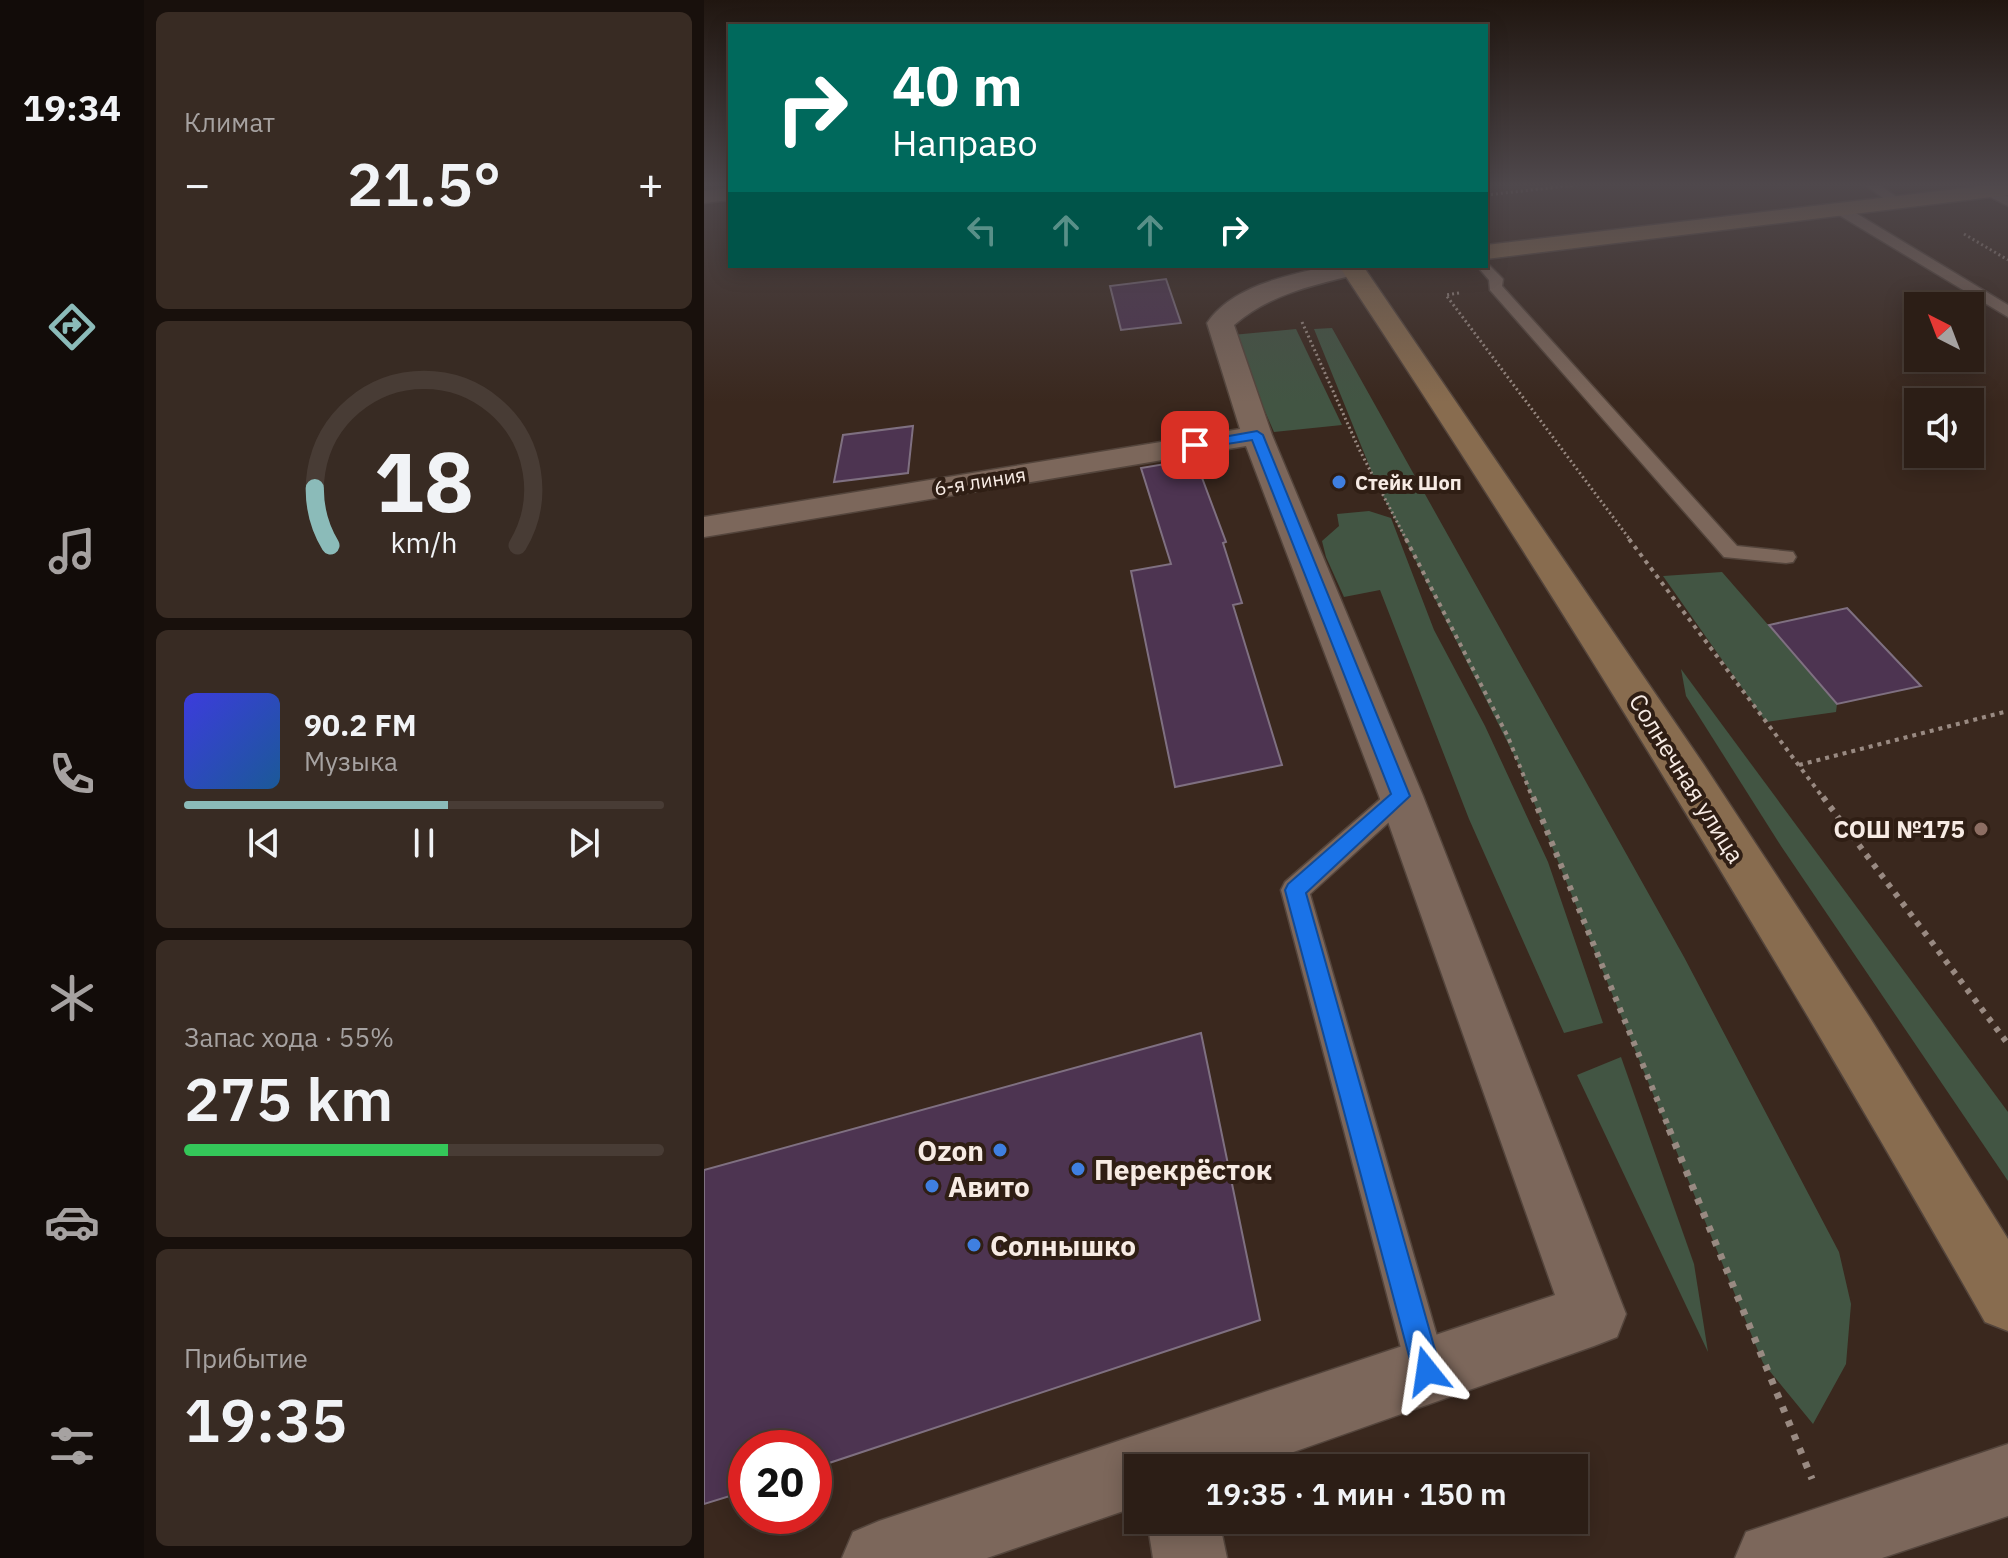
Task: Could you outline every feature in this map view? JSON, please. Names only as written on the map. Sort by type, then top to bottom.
[{"type":"main road","name":"Солнечная улица","points":[[1358,268],[1611,657],[1895,1106],[2008,1299]]},
{"type":"street","points":[[1220,1454],[1427,1371],[1594,1314],[1401,796],[1257,435],[1220,323],[1238,306],[1289,281],[1352,268]]},
{"type":"street","name":"6-я линия","points":[[704,527],[1257,435]]},
{"type":"street","points":[[1804,1547],[2008,1480]]},
{"type":"street","points":[[879,1558],[1124,1488]]},
{"type":"street","points":[[1182,1534],[1190,1558]]},
{"type":"lane","points":[[1917,257],[2008,312]]},
{"type":"lane","points":[[1486,268],[1496,279],[1495,287],[1731,552],[1786,557]]},
{"type":"lane","points":[[1401,796],[1295,890],[1427,1371]]},
{"type":"path","points":[[1446,295],[2008,1044]]},
{"type":"path","points":[[1299,316],[1359,449],[1508,737],[1804,1547]]},
{"type":"path","points":[[1799,765],[2008,711]]},
{"type":"green space","points":[[1332,328],[1684,957],[1839,1252],[1851,1304],[1846,1364],[1813,1424],[1763,1363],[1517,761],[1375,480],[1314,329]]},
{"type":"green space","points":[[1296,329],[1342,425],[1274,432],[1232,335]]},
{"type":"green space","points":[[1369,511],[1391,518],[1434,630],[1485,726],[1548,862],[1603,1023],[1564,1033],[1469,819],[1380,590],[1344,597],[1322,541],[1339,526],[1337,514]]},
{"type":"green space","points":[[1722,572],[1837,704],[1836,712],[1766,722],[1663,576]]},
{"type":"green space","points":[[1681,669],[2008,1112],[2008,1181],[1781,846],[1686,696]]},
{"type":"green space","points":[[1621,1057],[1694,1264],[1708,1352],[1577,1075]]},
{"type":"building","points":[[1166,279],[1181,323],[1121,330],[1110,286]]},
{"type":"building","points":[[913,426],[908,473],[834,482],[843,435]]},
{"type":"building","points":[[1195,459],[1226,542],[1223,543],[1242,603],[1233,605],[1282,765],[1175,787],[1131,571],[1171,564],[1141,468]]},
{"type":"building","points":[[1847,608],[1921,686],[1837,704],[1769,625]]},
{"type":"building","name":"Солнышко","points":[[1201,1033],[1260,1320],[832,1462],[832,1430],[728,1430],[728,1497],[704,1504],[704,1170]]},
{"type":"place","name":"Стейк Шоп","points":[[1339,482]]},
{"type":"place","name":"СОШ №175","points":[[1981,829]]},
{"type":"place","name":"Ozon","points":[[1000,1150]]},
{"type":"place","name":"Перекрёсток","points":[[1078,1169]]},
{"type":"place","name":"Авито","points":[[932,1186]]},
{"type":"place","name":"Солнышко","points":[[974,1245]]},
{"type":"route","points":[[1195,445],[1257,435],[1401,796],[1295,890],[1427,1371]]}]
